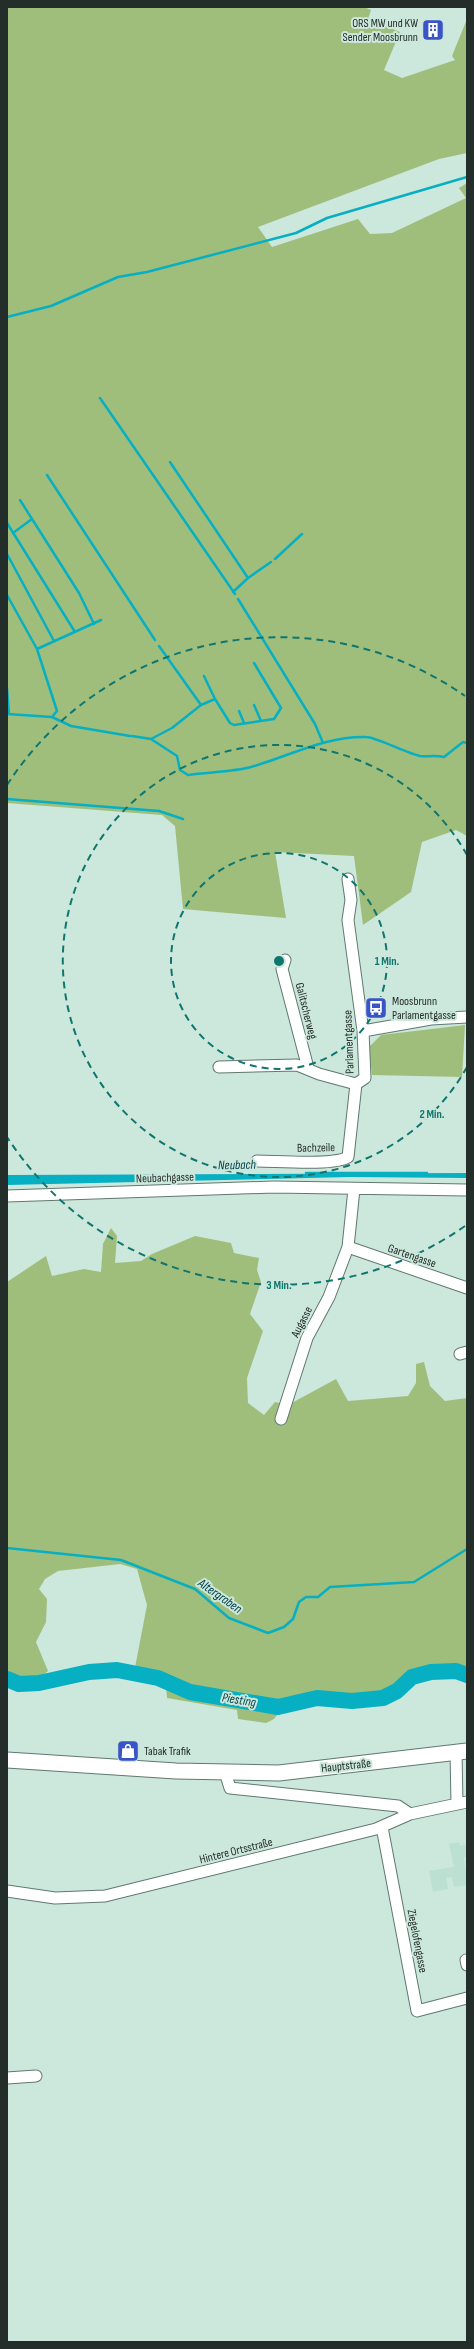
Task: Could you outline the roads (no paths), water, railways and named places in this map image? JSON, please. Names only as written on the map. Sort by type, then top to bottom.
[{"type":"main road","name":"Hauptstraße","points":[[7,1760],[225,1772],[279,1773],[462,1751]]},
{"type":"street","name":"Parlamentgasse","points":[[219,1066],[297,1065],[308,1068],[319,1074],[356,1084],[365,1078],[363,1031],[348,920],[351,900],[348,879]]},
{"type":"street","name":"Galitscherweg","points":[[285,960],[282,969],[308,1068]]},
{"type":"street","points":[[363,1031],[431,1019],[467,1017]]},
{"type":"street","name":"Bachzeile","points":[[257,1161],[320,1162],[344,1160],[348,1157],[356,1084]]},
{"type":"street","name":"Neubachgasse","points":[[7,1196],[273,1187],[467,1190]]},
{"type":"street","name":"Augasse","points":[[281,1419],[307,1338],[335,1285],[348,1247],[354,1189]]},
{"type":"street","name":"Gartengasse","points":[[348,1247],[467,1288]]},
{"type":"street","points":[[462,1751],[462,1803]]},
{"type":"street","points":[[225,1772],[230,1788],[398,1806],[410,1814]]},
{"type":"street","name":"Hintere Ortsstraße","points":[[7,1891],[55,1898],[105,1896],[382,1827],[410,1814],[462,1803]]},
{"type":"street","name":"Ziegelofengasse","points":[[382,1827],[417,2011],[467,1998]]},
{"type":"street","points":[[7,2078],[36,2076]]},
{"type":"water","points":[[467,1173],[467,1178],[350,1177],[7,1185],[7,1175]]},
{"type":"waterway","points":[[7,317],[51,306],[118,277],[147,272],[296,233],[327,218],[467,177]]},
{"type":"waterway","points":[[100,398],[235,594]]},
{"type":"waterway","points":[[170,462],[248,578]]},
{"type":"waterway","points":[[47,475],[155,640]]},
{"type":"waterway","points":[[20,500],[79,593],[94,624]]},
{"type":"waterway","points":[[13,533],[32,519]]},
{"type":"waterway","points":[[7,523],[75,632]]},
{"type":"waterway","points":[[275,559],[302,534]]},
{"type":"waterway","points":[[7,554],[54,641]]},
{"type":"waterway","points":[[233,592],[248,578],[271,562]]},
{"type":"waterway","points":[[7,595],[37,649]]},
{"type":"waterway","points":[[238,599],[315,724],[323,743]]},
{"type":"waterway","points":[[52,717],[57,711],[37,649],[101,620]]},
{"type":"waterway","points":[[151,739],[172,728],[201,705],[159,646]]},
{"type":"waterway","points":[[215,699],[230,723],[234,725],[274,719],[281,708],[254,663]]},
{"type":"waterway","points":[[201,705],[215,699],[204,676]]},
{"type":"waterway","points":[[7,688],[9,714]]},
{"type":"waterway","points":[[254,705],[261,721]]},
{"type":"waterway","points":[[239,711],[244,723]]},
{"type":"waterway","points":[[7,714],[52,717],[71,726],[130,736]]},
{"type":"waterway","points":[[132,736],[151,739],[177,756],[180,770],[188,775],[244,769],[322,743],[351,738],[371,738],[420,756],[444,757],[463,742],[467,743]]},
{"type":"waterway","points":[[7,799],[159,811],[183,819]]},
{"type":"waterway","name":"Neubach","points":[[306,1173],[427,1173]]},
{"type":"waterway","name":"Altergraben","points":[[7,1548],[121,1560],[195,1589],[229,1618],[268,1633],[284,1627],[293,1619],[299,1602],[306,1597],[318,1597],[330,1587],[414,1582],[467,1549]]},
{"type":"waterway","name":"Piesting","points":[[7,1679],[19,1684],[39,1683],[89,1672],[117,1670],[158,1678],[190,1692],[278,1707],[317,1698],[352,1701],[383,1698],[397,1691],[412,1677],[431,1672],[456,1671],[467,1675]]},
{"type":"place","name":"ORS MW und KW Sender Moosbrunn","points":[[433,30]]},
{"type":"place","name":"Moosbrunn Parlamentgasse","points":[[376,1008]]},
{"type":"place","name":"Tabak Trafik","points":[[128,1751]]}]
